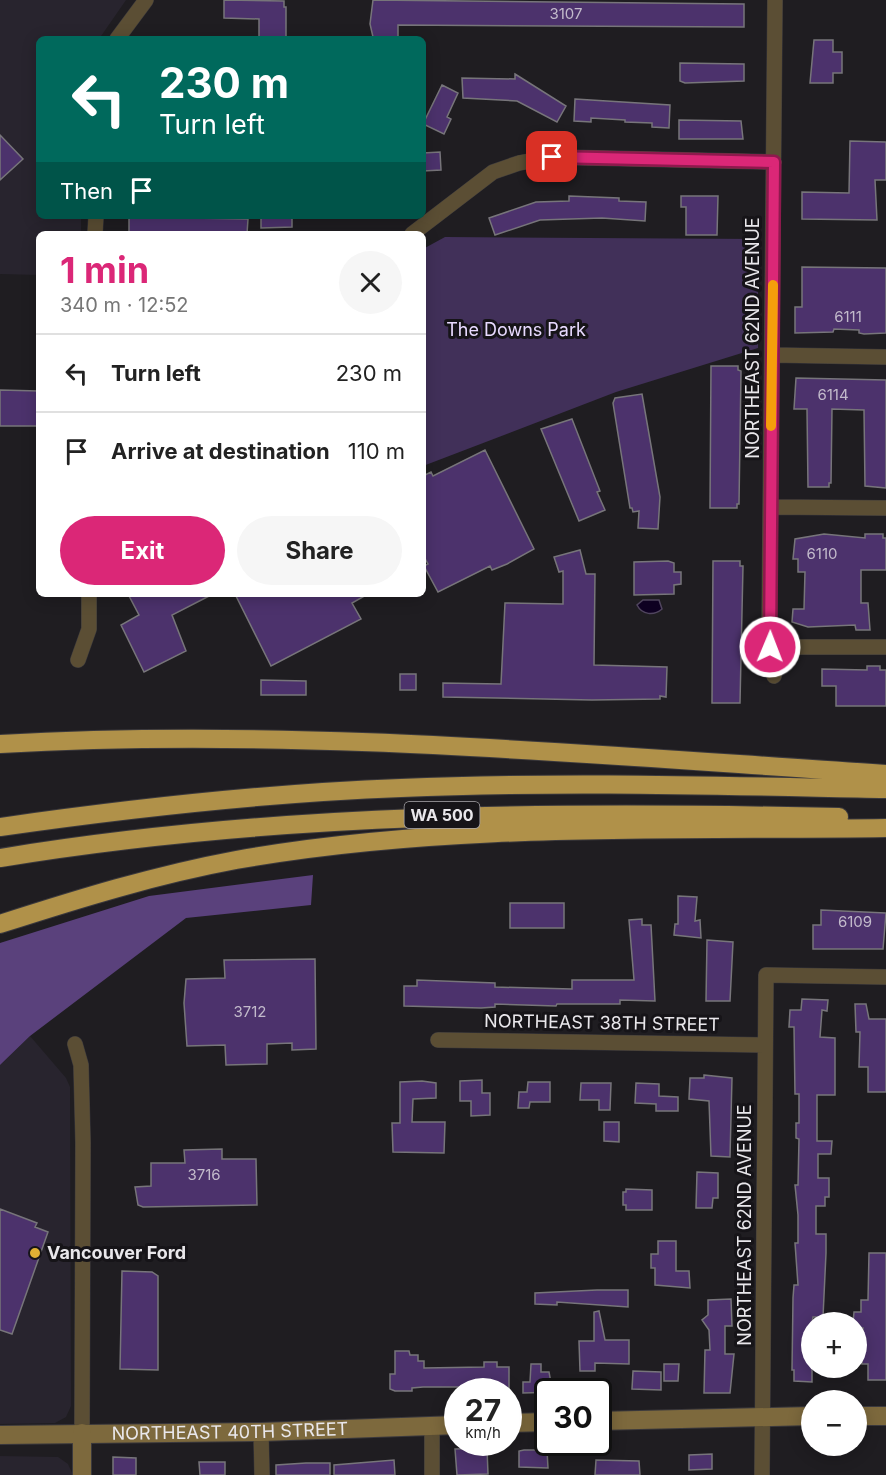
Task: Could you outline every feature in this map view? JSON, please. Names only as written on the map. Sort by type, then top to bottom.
[{"type":"highway","points":[[0,744],[149,738],[330,740],[886,774]]},
{"type":"highway","name":"WA 500","points":[[0,827],[153,806],[402,788],[551,785],[886,789]]},
{"type":"highway","name":"WA 500","points":[[0,858],[120,840],[254,826],[413,816],[702,814],[886,818]]},
{"type":"highway","points":[[0,924],[112,889],[197,868],[389,840],[554,833],[886,828]]},
{"type":"street","points":[[119,36],[146,0]]},
{"type":"street","name":"NORTHEAST 62ND AVENUE","points":[[774,676],[770,647],[775,0]]},
{"type":"street","points":[[416,231],[493,172],[519,163],[552,157],[774,162]]},
{"type":"street","points":[[772,355],[886,357]]},
{"type":"street","points":[[771,507],[886,508]]},
{"type":"street","points":[[78,660],[89,629],[89,597]]},
{"type":"street","points":[[770,647],[886,647]]},
{"type":"street","name":"NORTHEAST 62ND AVENUE","points":[[762,1475],[766,975],[886,977]]},
{"type":"street","name":"NORTHEAST 38TH STREET","points":[[438,1040],[765,1045]]},
{"type":"street","points":[[75,1044],[81,1065],[83,1143],[82,1475]]},
{"type":"street","points":[[612,1421],[801,1416]]},
{"type":"street","points":[[867,1416],[886,1416]]},
{"type":"street","points":[[432,1425],[432,1475]]},
{"type":"street","name":"NORTHEAST 40TH STREET","points":[[0,1435],[261,1432],[444,1425]]},
{"type":"street","points":[[261,1432],[262,1475]]},
{"type":"shaded area","points":[[0,0],[126,0],[101,36],[36,36],[36,219],[81,219],[81,231],[36,231],[36,275],[0,274]]},
{"type":"shaded area","points":[[643,600],[659,600],[662,609],[655,613],[645,613],[637,605]]},
{"type":"shaded area","points":[[313,875],[311,905],[186,918],[30,1036],[0,1065],[0,943],[149,896]]},
{"type":"shaded area","name":"Vancouver Ford","points":[[30,1036],[66,1078],[70,1087],[71,1406],[66,1417],[55,1423],[0,1424],[0,1065]]},
{"type":"shaded area","points":[[0,1456],[58,1457],[68,1464],[73,1475],[0,1475]]},
{"type":"green space","name":"The Downs Park","points":[[445,237],[758,239],[758,348],[616,392],[426,465],[426,247]]},
{"type":"building","points":[[224,0],[284,1],[286,36],[259,36],[259,19],[224,18]]},
{"type":"building","points":[[373,0],[744,4],[744,27],[398,25],[398,36],[373,36],[370,24]]},
{"type":"building","points":[[814,40],[833,40],[833,52],[842,52],[842,73],[833,73],[833,83],[810,83]]},
{"type":"building","points":[[680,63],[744,64],[744,81],[685,83],[680,81]]},
{"type":"building","points":[[515,74],[566,106],[557,122],[517,101],[463,98],[462,78],[515,79]]},
{"type":"building","points":[[442,85],[458,93],[447,117],[451,119],[444,134],[426,125],[426,118]]},
{"type":"building","points":[[575,99],[670,105],[669,128],[652,127],[652,123],[625,122],[625,120],[591,118],[591,122],[574,121]]},
{"type":"building","points":[[679,120],[741,121],[743,139],[679,139]]},
{"type":"building","points":[[0,135],[23,159],[0,180]]},
{"type":"building","points":[[850,141],[886,142],[886,180],[875,180],[877,220],[802,219],[802,192],[849,193]]},
{"type":"building","points":[[440,152],[441,170],[426,171],[426,153]]},
{"type":"building","points":[[569,196],[619,198],[619,201],[646,202],[645,221],[602,218],[540,220],[495,235],[489,218],[536,202],[569,201]]},
{"type":"building","points":[[681,196],[718,196],[717,235],[686,235],[686,207],[681,207]]},
{"type":"building","points":[[129,219],[248,219],[247,231],[129,231]]},
{"type":"building","points":[[261,219],[292,219],[292,227],[261,228]]},
{"type":"building","points":[[802,267],[886,268],[886,333],[864,334],[859,333],[859,330],[834,329],[833,332],[795,333],[795,307],[802,307]]},
{"type":"building","points":[[711,366],[738,366],[738,370],[741,371],[739,504],[737,508],[710,508]]},
{"type":"building","points":[[796,378],[886,380],[886,488],[865,486],[864,410],[832,409],[831,483],[829,487],[808,487],[807,409],[794,409]]},
{"type":"building","points":[[0,390],[36,391],[36,426],[0,426]]},
{"type":"building","points":[[642,394],[660,497],[658,529],[638,528],[639,511],[633,512],[630,508],[613,403],[615,398]]},
{"type":"building","points":[[572,419],[605,510],[579,521],[541,429]]},
{"type":"building","points":[[485,450],[534,549],[507,564],[492,570],[490,566],[438,592],[426,570],[428,564],[426,560],[426,474],[431,472],[433,476]]},
{"type":"building","points":[[824,534],[865,538],[865,534],[883,534],[883,538],[886,538],[886,570],[861,570],[861,603],[868,603],[870,630],[856,630],[855,625],[808,627],[792,622],[793,609],[804,609],[805,572],[798,572],[798,559],[793,559],[795,539]]},
{"type":"building","points":[[580,550],[586,574],[595,574],[594,665],[667,667],[666,697],[592,700],[443,697],[443,683],[501,684],[505,603],[563,604],[563,571],[559,572],[554,557]]},
{"type":"building","points":[[668,561],[674,563],[674,572],[681,572],[681,584],[674,585],[674,594],[634,595],[634,562]]},
{"type":"building","points":[[713,561],[740,561],[740,566],[743,566],[740,703],[712,703]]},
{"type":"building","points":[[130,597],[207,597],[172,615],[186,651],[144,672],[121,625],[139,615]]},
{"type":"building","points":[[236,597],[363,597],[352,603],[361,619],[271,666]]},
{"type":"building","points":[[867,666],[880,666],[880,670],[886,670],[886,706],[836,706],[836,686],[822,686],[822,669],[867,670]]},
{"type":"building","points":[[400,674],[416,674],[416,690],[400,690]]},
{"type":"building","points":[[261,680],[306,681],[306,695],[261,695]]},
{"type":"building","points":[[678,896],[697,897],[695,921],[700,920],[701,938],[674,935],[675,924],[678,924]]},
{"type":"building","points":[[510,903],[564,903],[564,928],[510,928]]},
{"type":"building","points":[[821,910],[886,913],[883,949],[813,949],[813,925],[821,925]]},
{"type":"building","points":[[642,919],[642,925],[651,925],[655,1001],[620,1000],[620,1004],[557,1004],[556,1006],[495,1004],[495,1007],[481,1008],[404,1006],[404,986],[417,986],[417,980],[495,983],[495,987],[572,989],[572,980],[634,980],[629,920]]},
{"type":"building","points":[[707,940],[733,942],[730,1001],[706,1001]]},
{"type":"building","points":[[315,959],[316,1049],[292,1050],[292,1043],[267,1044],[267,1064],[226,1065],[225,1045],[187,1046],[184,1003],[186,979],[225,978],[224,960]]},
{"type":"building","points":[[802,999],[828,1000],[827,1011],[822,1010],[820,1037],[835,1038],[835,1095],[817,1095],[817,1141],[832,1141],[831,1154],[818,1154],[818,1178],[829,1178],[829,1197],[825,1197],[825,1206],[816,1206],[816,1234],[826,1234],[823,1312],[801,1312],[801,1378],[812,1378],[812,1382],[794,1381],[794,1370],[792,1370],[793,1298],[794,1285],[798,1285],[795,1243],[798,1243],[798,1215],[795,1185],[798,1185],[799,1139],[796,1138],[796,1123],[799,1123],[799,1094],[795,1094],[794,1027],[789,1027],[790,1010],[801,1010]]},
{"type":"building","points":[[855,1004],[866,1004],[869,1019],[886,1019],[886,1092],[868,1092],[868,1067],[859,1067],[860,1032],[856,1032]]},
{"type":"building","points":[[704,1075],[732,1078],[730,1157],[711,1156],[709,1101],[689,1099],[690,1078],[704,1078]]},
{"type":"building","points":[[482,1080],[482,1093],[490,1093],[490,1115],[471,1116],[471,1101],[460,1101],[460,1081]]},
{"type":"building","points":[[400,1082],[436,1083],[436,1098],[413,1099],[412,1122],[445,1122],[444,1153],[393,1152],[392,1123],[400,1123]]},
{"type":"building","points":[[528,1082],[550,1082],[550,1102],[530,1102],[529,1108],[518,1108],[519,1092],[527,1092]]},
{"type":"building","points":[[581,1083],[611,1083],[610,1110],[599,1110],[599,1100],[580,1100]]},
{"type":"building","points":[[636,1083],[659,1084],[659,1096],[678,1097],[678,1111],[656,1111],[656,1104],[635,1103]]},
{"type":"building","points":[[604,1122],[619,1122],[619,1142],[604,1141]]},
{"type":"building","points":[[222,1149],[222,1159],[256,1159],[257,1205],[143,1207],[138,1205],[135,1187],[151,1186],[151,1163],[185,1163],[184,1150]]},
{"type":"building","points":[[697,1172],[718,1173],[718,1198],[713,1198],[712,1208],[696,1208]]},
{"type":"building","points":[[626,1189],[652,1190],[652,1210],[626,1210],[626,1205],[623,1205],[623,1192],[626,1192]]},
{"type":"building","points":[[0,1209],[37,1223],[35,1227],[48,1232],[12,1334],[0,1330]]},
{"type":"building","points":[[658,1241],[676,1241],[676,1271],[689,1271],[690,1288],[655,1285],[655,1268],[651,1268],[651,1254],[658,1254]]},
{"type":"building","points":[[869,1253],[886,1253],[886,1380],[868,1380],[867,1312],[861,1312],[861,1300],[868,1300]]},
{"type":"building","points":[[122,1271],[152,1272],[158,1276],[158,1370],[120,1369]]},
{"type":"building","points":[[628,1290],[628,1307],[557,1302],[557,1305],[535,1304],[535,1293]]},
{"type":"building","points":[[731,1299],[732,1326],[725,1326],[725,1354],[734,1354],[730,1393],[704,1393],[705,1350],[710,1350],[709,1330],[702,1320],[708,1315],[708,1300]]},
{"type":"building","points":[[599,1311],[605,1340],[629,1340],[629,1364],[595,1363],[595,1371],[580,1371],[579,1341],[594,1341],[594,1312]]},
{"type":"building","points":[[395,1351],[409,1351],[410,1355],[418,1355],[418,1361],[424,1361],[424,1368],[484,1367],[484,1362],[497,1362],[497,1367],[509,1367],[509,1378],[444,1378],[444,1387],[412,1388],[412,1391],[390,1389],[390,1374],[395,1374]]},
{"type":"building","points":[[531,1364],[541,1364],[541,1372],[549,1372],[550,1378],[534,1378],[534,1393],[523,1393],[523,1382],[530,1382]]},
{"type":"building","points":[[664,1364],[679,1364],[678,1381],[664,1381]]},
{"type":"building","points":[[633,1371],[661,1372],[661,1390],[632,1389]]},
{"type":"building","points":[[522,1450],[534,1450],[534,1456],[547,1456],[548,1468],[519,1467],[519,1456],[522,1456]]},
{"type":"building","points":[[712,1454],[712,1469],[689,1470],[689,1455]]},
{"type":"building","points":[[456,1456],[487,1456],[488,1474],[457,1475]]},
{"type":"building","points":[[113,1457],[136,1458],[136,1475],[113,1475]]},
{"type":"building","points":[[394,1460],[395,1475],[334,1475],[334,1465]]},
{"type":"building","points":[[596,1460],[639,1461],[640,1475],[595,1475]]},
{"type":"building","points":[[199,1462],[225,1462],[225,1475],[200,1475]]},
{"type":"building","points":[[330,1463],[330,1475],[276,1475],[276,1465]]},
{"type":"slow traffic","points":[[771,426],[773,285]]},
{"type":"place","name":"Vancouver Ford","points":[[35,1253]]},
{"type":"route","points":[[552,157],[774,162],[770,647]]}]
